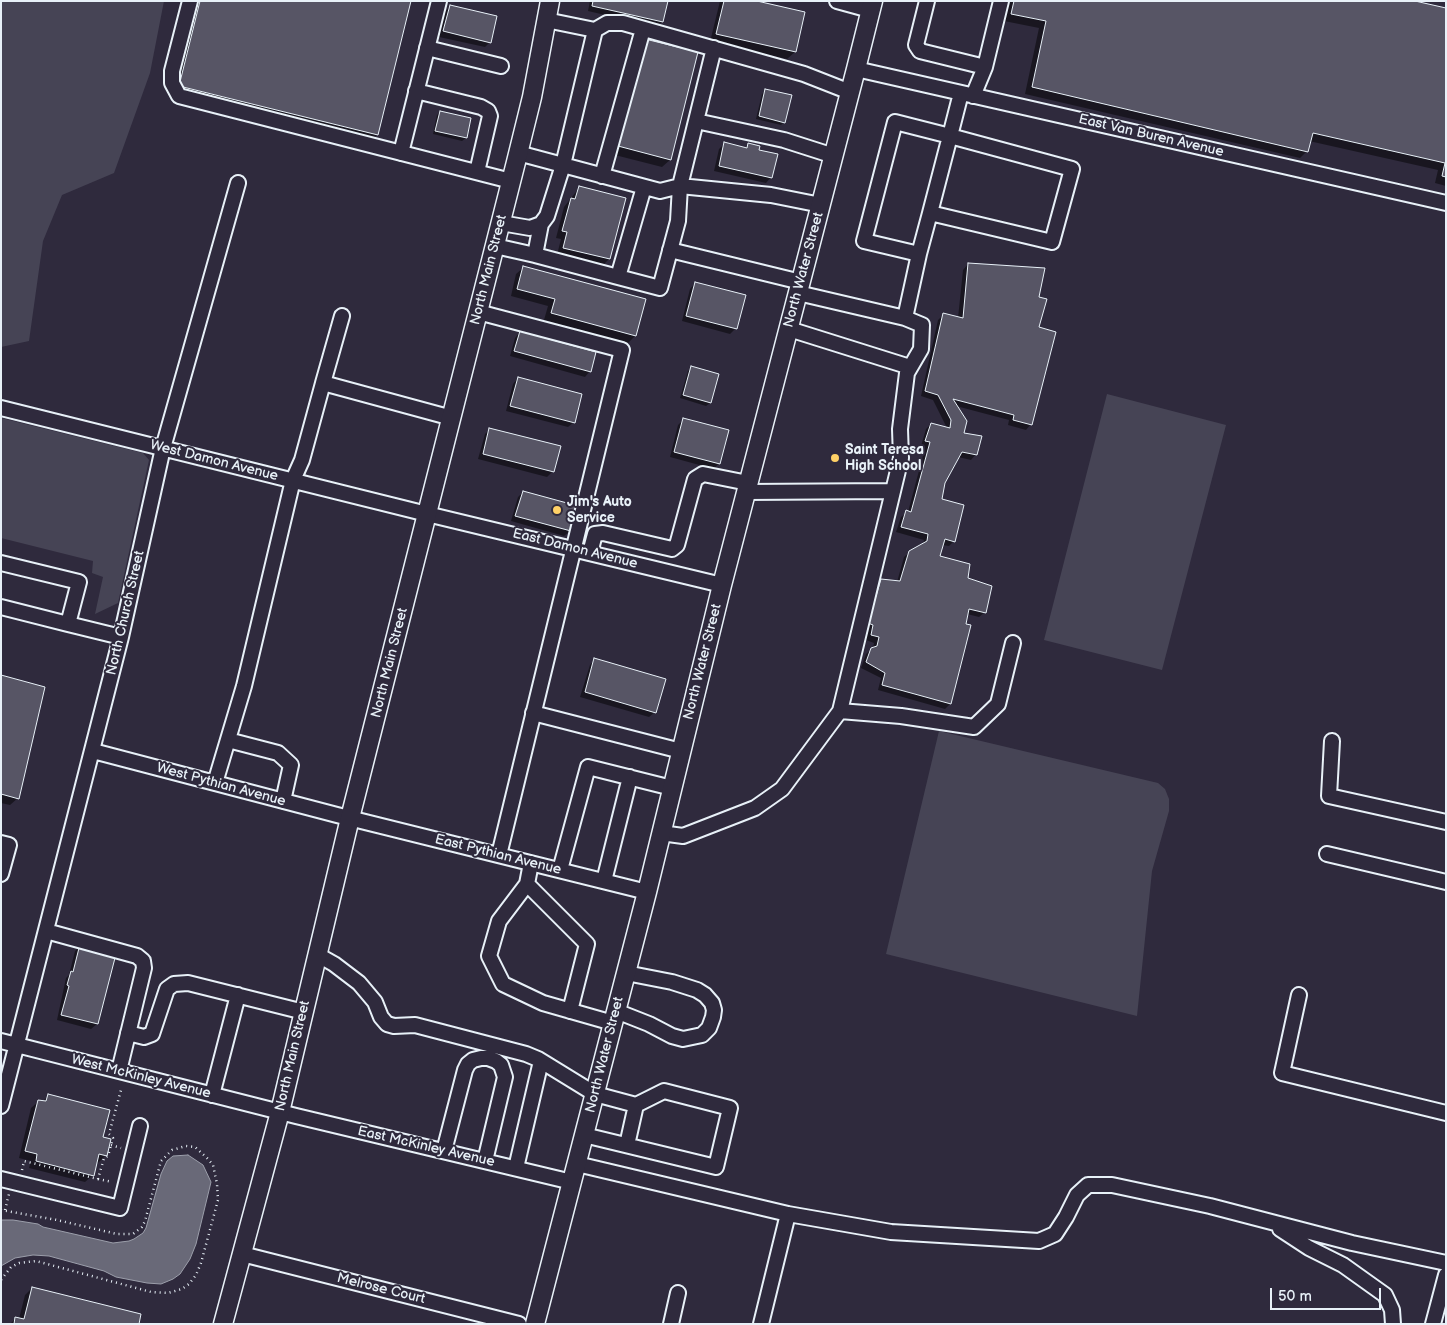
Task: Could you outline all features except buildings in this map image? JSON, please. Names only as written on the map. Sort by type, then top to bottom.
[{"type":"main road","name":"North Main Street","points":[[224,1324],[280,1112],[350,818],[501,223],[532,97],[550,1]]},
{"type":"main road","name":"North Water Street","points":[[535,1324],[626,973],[722,585],[834,156],[871,5]]},
{"type":"street","points":[[190,1],[172,71],[172,82],[179,96],[511,182]]},
{"type":"street","points":[[401,153],[439,1]]},
{"type":"street","points":[[837,1],[871,5]]},
{"type":"street","points":[[927,1],[916,45],[920,51],[985,67]]},
{"type":"street","points":[[905,318],[919,254],[950,136],[967,94],[985,67],[1001,1]]},
{"type":"street","points":[[546,20],[595,30],[607,23],[643,28],[804,74],[850,92]]},
{"type":"street","points":[[602,176],[643,28]]},
{"type":"street","points":[[535,255],[542,224],[547,216],[563,165],[595,30]]},
{"type":"street","points":[[427,48],[501,66]]},
{"type":"street","points":[[495,246],[660,288],[678,221],[680,186],[714,48]]},
{"type":"street","name":"East Van Buren Avenue","points":[[856,69],[1446,203]]},
{"type":"street","points":[[416,91],[480,107],[488,111],[490,116],[477,172]]},
{"type":"street","points":[[696,122],[784,140],[834,156]]},
{"type":"street","points":[[919,254],[864,241],[895,122],[1072,169],[1052,242],[930,213]]},
{"type":"street","points":[[518,153],[660,191],[680,186],[771,195],[821,205]]},
{"type":"street","name":"North Church Street","points":[[1,1106],[122,637],[163,448],[238,183]]},
{"type":"street","points":[[618,277],[644,187]]},
{"type":"street","points":[[501,223],[530,228],[542,224]]},
{"type":"street","points":[[661,833],[683,836],[755,808],[782,789],[840,711],[901,458],[900,429],[907,374],[921,349],[922,325],[905,318],[670,250]]},
{"type":"street","points":[[478,312],[622,350],[498,855]]},
{"type":"street","points":[[215,783],[244,686],[293,480],[302,460],[342,316]]},
{"type":"street","points":[[789,329],[910,367]]},
{"type":"street","points":[[323,383],[452,418]]},
{"type":"street","name":"West Damon Avenue","points":[[1,408],[427,514]]},
{"type":"street","points":[[590,553],[595,534],[603,533],[672,549],[677,545],[695,478],[702,474],[747,488],[892,492]]},
{"type":"street","name":"East Damon Avenue","points":[[427,514],[722,585]]},
{"type":"street","points":[[1,563],[79,582],[68,624]]},
{"type":"street","points":[[1,607],[122,637]]},
{"type":"street","points":[[840,711],[901,716],[974,727],[998,704],[1013,643]]},
{"type":"street","points":[[533,713],[681,751]]},
{"type":"street","points":[[228,740],[278,753],[291,765],[283,800]]},
{"type":"street","points":[[1332,741],[1329,796],[1446,822]]},
{"type":"street","name":"West Pythian Avenue","points":[[93,751],[350,818]]},
{"type":"street","points":[[560,870],[588,767],[672,788]]},
{"type":"street","points":[[604,881],[630,777]]},
{"type":"street","name":"East Pythian Avenue","points":[[350,818],[646,892]]},
{"type":"street","points":[[1,843],[9,845],[1,874]]},
{"type":"street","points":[[1327,854],[1446,882]]},
{"type":"street","points":[[531,863],[527,884],[499,920],[489,956],[503,984],[543,1003],[570,1011],[649,1024],[672,1036],[683,1039],[702,1035],[709,1028],[714,1010],[712,1003],[705,995],[697,990],[672,982],[626,973]]},
{"type":"street","points":[[527,884],[587,944],[570,1011]]},
{"type":"street","points":[[46,932],[137,956],[143,961],[144,968],[119,1071]]},
{"type":"street","points":[[318,955],[359,982],[375,1002],[381,1017],[387,1024],[394,1026],[415,1025],[526,1054],[595,1094],[636,1105],[664,1091],[730,1108],[716,1167],[584,1135]]},
{"type":"street","points":[[128,1033],[144,1037],[152,1034],[167,989],[174,984],[188,982],[304,1012]]},
{"type":"street","points":[[212,1095],[238,995]]},
{"type":"street","points":[[1299,995],[1282,1073],[1446,1113]]},
{"type":"street","name":"West McKinley Avenue","points":[[1,1041],[280,1112]]},
{"type":"street","points":[[488,1058],[492,1044]]},
{"type":"street","points":[[444,1151],[465,1070],[473,1060],[488,1058],[496,1060],[501,1065],[505,1076],[485,1161]]},
{"type":"street","points":[[516,1168],[541,1061]]},
{"type":"street","points":[[627,1146],[636,1105]]},
{"type":"street","name":"East McKinley Avenue","points":[[280,1112],[572,1182]]},
{"type":"street","points":[[1,1179],[120,1208],[140,1126]]},
{"type":"street","points":[[577,1164],[788,1214],[891,1232],[1039,1240],[1055,1234],[1077,1195],[1088,1185],[1112,1184],[1210,1206],[1270,1223],[1446,1263]]},
{"type":"street","points":[[761,1324],[788,1214]]},
{"type":"street","points":[[1270,1223],[1309,1248],[1343,1265],[1385,1295],[1392,1310],[1393,1324]]},
{"type":"street","name":"Melrose Court","points":[[242,1254],[519,1324]]},
{"type":"street","points":[[1433,1324],[1446,1275]]},
{"type":"street","points":[[671,1324],[678,1293]]},
{"type":"path","points":[[98,1179],[104,1158],[108,1156],[111,1145],[112,1138],[110,1134],[121,1090]]},
{"type":"path","points":[[111,1145],[124,1148]]},
{"type":"path","points":[[1,1280],[11,1267],[19,1263],[36,1261],[151,1292],[168,1293],[182,1288],[193,1279],[201,1264],[218,1200],[213,1165],[195,1147],[186,1146],[172,1150],[161,1160],[145,1221],[142,1227],[133,1234],[117,1234],[3,1210],[10,1193]]},
{"type":"path","points":[[24,1161],[114,1182]]},
{"type":"shaded area","points":[[1,1],[164,1],[150,73],[114,173],[62,195],[43,241],[29,341],[1,347]]},
{"type":"shaded area","points":[[1107,394],[1226,425],[1162,670],[1044,640]]},
{"type":"shaded area","points":[[1,418],[143,453],[149,460],[118,603],[95,614],[103,577],[92,573],[93,561],[1,538]]},
{"type":"shaded area","points":[[939,731],[1158,783],[1165,789],[1169,799],[1169,811],[1152,871],[1137,1016],[886,954]]},
{"type":"water","points":[[188,1155],[203,1165],[211,1182],[196,1244],[190,1259],[180,1274],[173,1279],[161,1284],[147,1283],[116,1277],[104,1271],[49,1256],[33,1255],[15,1258],[1,1266],[1,1220],[38,1224],[43,1227],[113,1243],[134,1239],[143,1233],[146,1228],[161,1174],[167,1161],[173,1156]]},
{"type":"place","name":"Saint Teresa High School","points":[[835,458]]},
{"type":"place","name":"Jim's Auto Service","points":[[557,510]]}]
